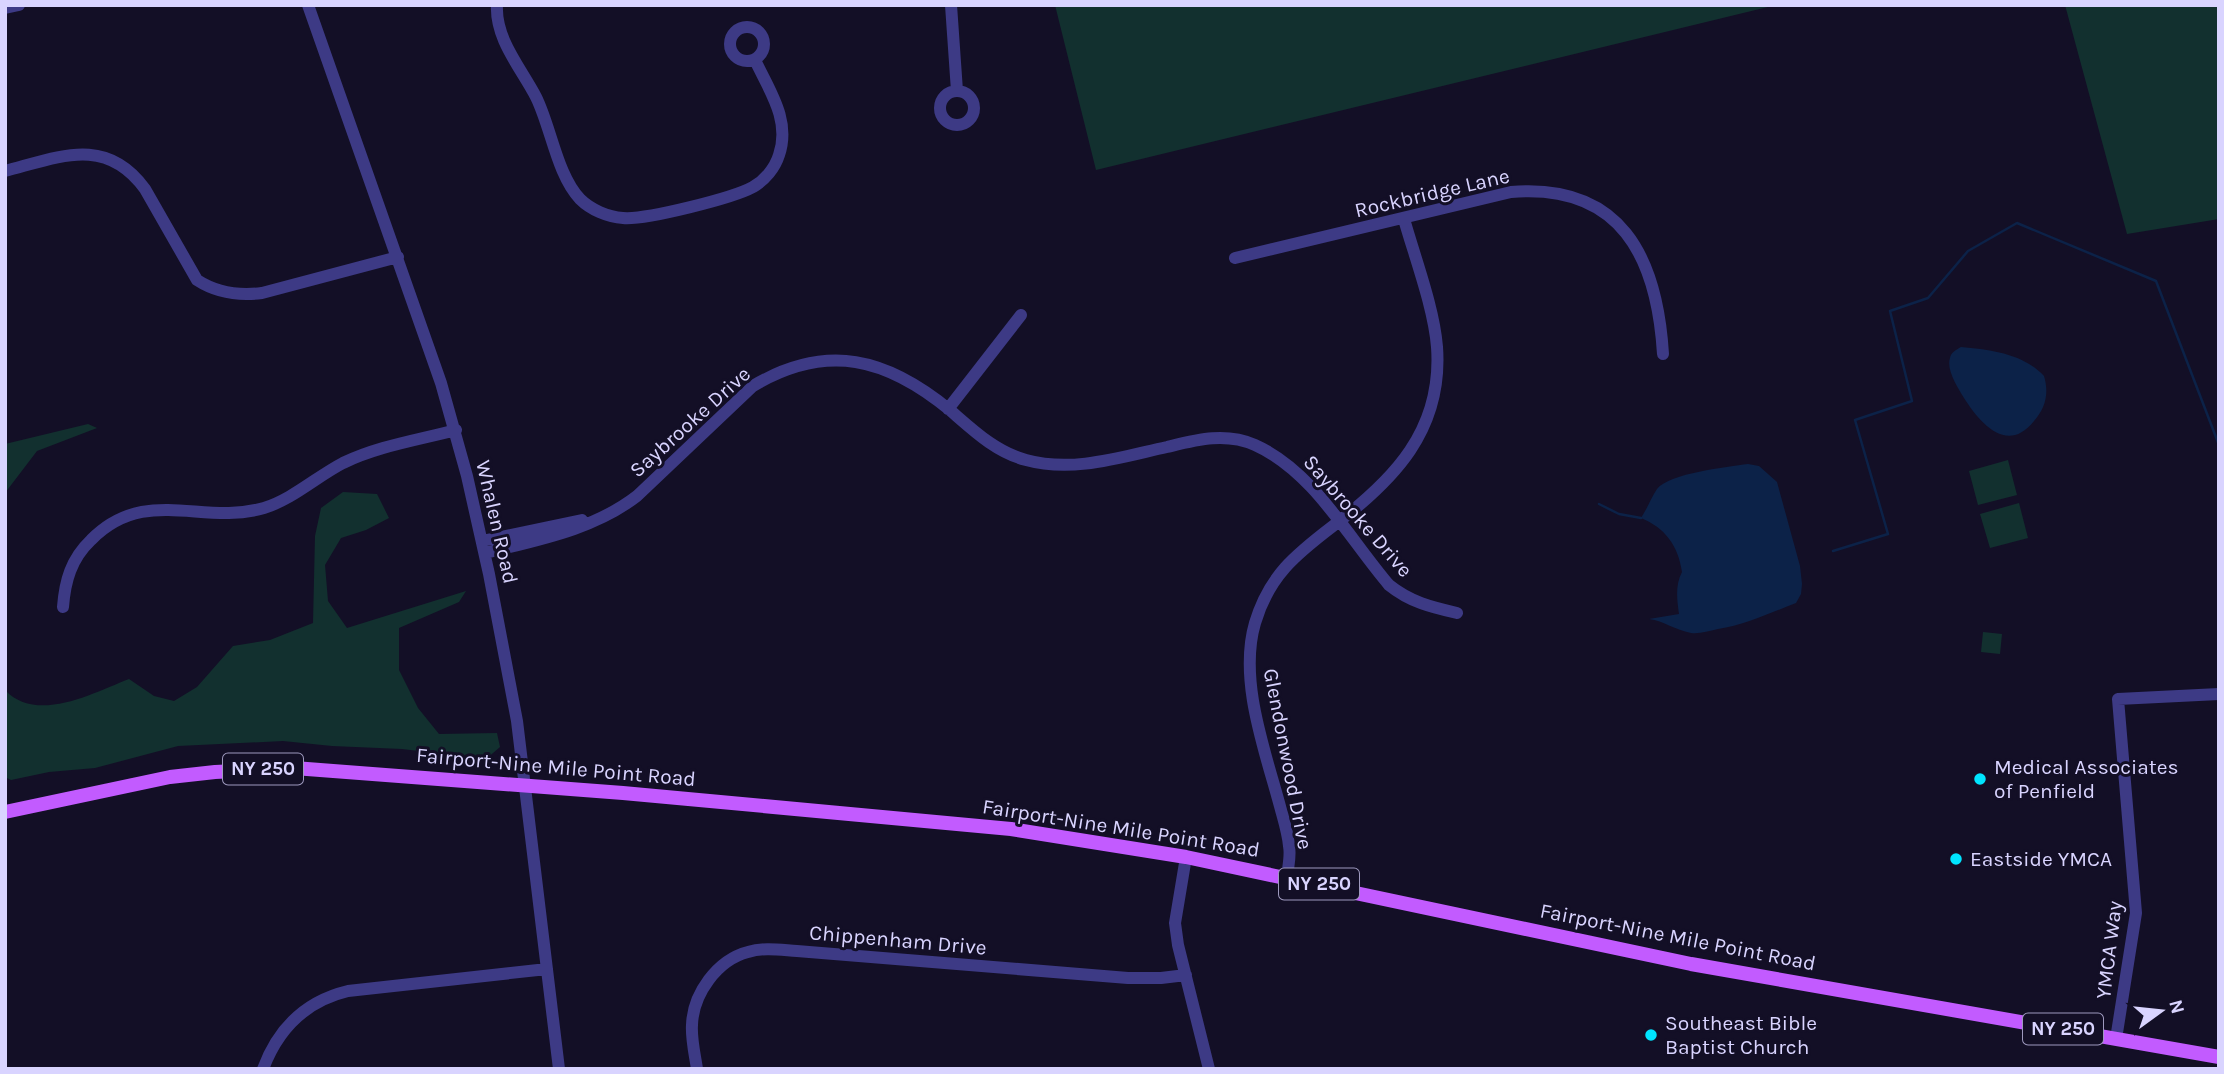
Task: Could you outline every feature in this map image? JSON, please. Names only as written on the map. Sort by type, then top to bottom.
[{"type":"main road","name":"Fairport-Nine Mile Point Road","points":[[5,812],[159,779],[243,770],[294,768],[919,819],[1011,829],[1186,857],[1287,877],[1691,964],[2219,1057]]},
{"type":"street","points":[[5,8],[19,5]]},
{"type":"street","name":"Whalen Road","points":[[308,5],[398,257],[456,430],[484,547],[510,681],[559,1069]]},
{"type":"street","points":[[496,5],[497,24],[504,41],[540,106],[572,188],[590,207],[610,216],[640,217],[724,198],[754,186],[765,178],[780,154],[783,119],[755,60]]},
{"type":"street","points":[[951,5],[957,91]]},
{"type":"street","points":[[5,171],[81,153],[107,157],[118,162],[137,178],[145,189],[197,279],[205,285],[226,292],[247,295],[262,293],[398,257]]},
{"type":"street","name":"Rockbridge Lane","points":[[1235,258],[1511,192],[1546,192],[1582,200],[1616,222],[1636,246],[1644,261],[1661,327],[1662,354]]},
{"type":"street","name":"Glendonwood Drive","points":[[1287,877],[1289,845],[1254,701],[1250,650],[1255,624],[1275,578],[1291,559],[1372,496],[1393,475],[1413,448],[1425,424],[1437,373],[1437,346],[1404,219]]},
{"type":"street","points":[[948,409],[1021,315]]},
{"type":"street","name":"Saybrooke Drive","points":[[484,547],[552,536],[606,516],[637,496],[753,386],[774,373],[817,361],[863,362],[905,379],[994,446],[1018,457],[1044,463],[1082,464],[1206,437],[1229,438],[1250,443],[1292,466],[1389,585],[1405,597],[1428,607],[1457,612]]},
{"type":"street","points":[[63,607],[69,573],[79,554],[97,534],[124,517],[147,510],[237,512],[261,508],[291,495],[352,459],[380,449],[456,430]]},
{"type":"street","name":"YMCA Way","points":[[2116,1038],[2136,913],[2118,699],[2219,694]]},
{"type":"street","points":[[1186,857],[1175,923],[1209,1069]]},
{"type":"street","name":"Chippenham Drive","points":[[697,1069],[692,1026],[695,1005],[708,980],[718,970],[730,960],[750,951],[797,951],[1128,978],[1186,975]]},
{"type":"street","points":[[264,1069],[271,1049],[291,1023],[311,1005],[328,996],[348,991],[547,969]]},
{"type":"green space","points":[[1055,5],[1776,5],[1096,170]]},
{"type":"green space","points":[[2065,5],[2219,5],[2219,219],[2127,234]]},
{"type":"green space","points":[[88,424],[97,428],[37,451],[5,493],[5,444]]},
{"type":"green space","points":[[2008,460],[2017,495],[1978,505],[1969,471]]},
{"type":"green space","points":[[343,492],[377,494],[389,518],[366,530],[341,538],[325,565],[328,601],[347,628],[466,591],[459,602],[399,628],[399,670],[418,708],[439,734],[497,733],[500,747],[486,759],[402,749],[283,741],[178,746],[95,768],[49,772],[11,780],[5,777],[5,690],[18,700],[33,705],[49,705],[82,698],[129,679],[154,696],[174,701],[197,687],[233,646],[270,640],[313,623],[315,536],[321,508]]},
{"type":"green space","points":[[2019,503],[2028,538],[1990,548],[1980,514]]},
{"type":"green space","points":[[1983,632],[2002,634],[2000,654],[1981,652]]},
{"type":"water","points":[[1961,347],[1995,351],[2016,358],[2044,376],[2044,405],[2024,431],[2014,435],[1995,432],[1970,408],[1956,384],[1949,363],[1951,354]]},
{"type":"water","points":[[1748,464],[1759,466],[1777,482],[1800,566],[1801,594],[1796,603],[1738,625],[1698,633],[1685,632],[1649,619],[1679,614],[1677,587],[1682,572],[1669,539],[1657,527],[1641,518],[1657,489],[1664,483],[1686,475]]},
{"type":"waterway","points":[[1833,551],[1888,534],[1855,420],[1912,401],[1890,311],[1928,298],[1968,251],[2017,223],[2156,281],[2219,445]]},
{"type":"waterway","points":[[1599,504],[1619,514],[1641,518]]},
{"type":"place","name":"Medical Associates of Penfield","points":[[1980,779]]},
{"type":"place","name":"Eastside YMCA","points":[[1956,859]]},
{"type":"place","name":"Southeast Bible Baptist Church","points":[[1651,1035]]}]
